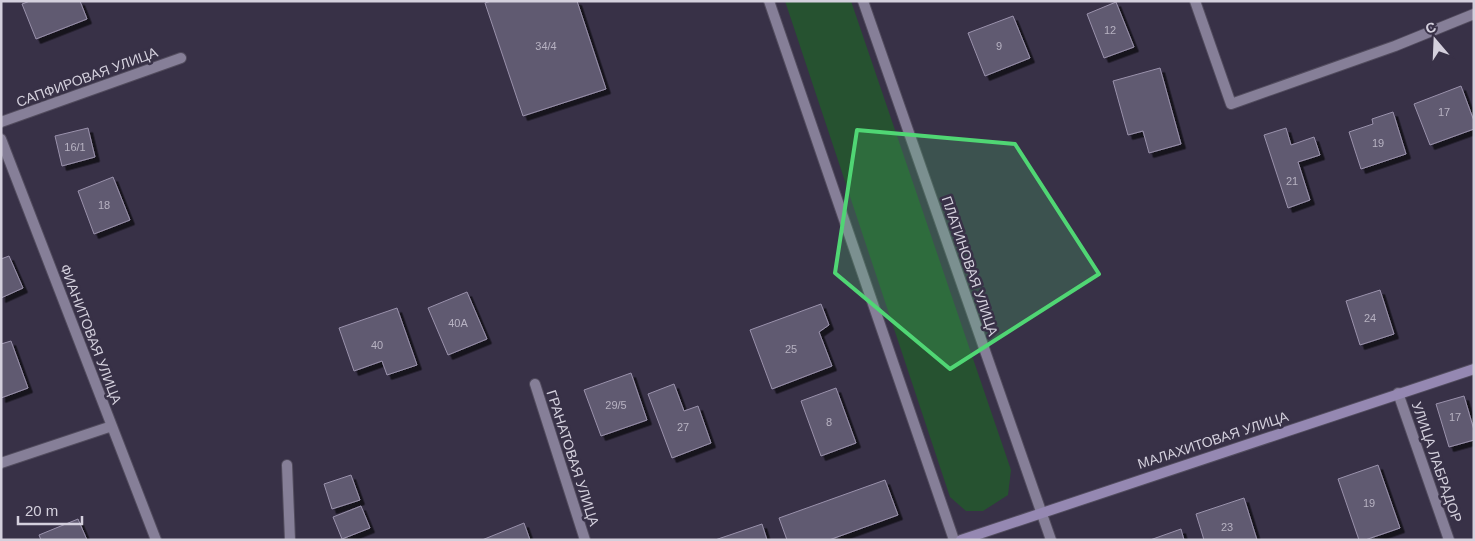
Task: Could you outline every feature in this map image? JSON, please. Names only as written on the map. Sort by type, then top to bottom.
[{"type":"street","points":[[769,1],[954,540]]},
{"type":"street","name":"ПЛАТИНОВАЯ УЛИЦА","points":[[863,1],[1051,540]]},
{"type":"street","points":[[1195,1],[1231,104],[1395,46],[1474,14]]},
{"type":"street","name":"САПФИРОВАЯ УЛИЦА","points":[[1,122],[181,58]]},
{"type":"street","name":"ФИАНИТОВАЯ УЛИЦА","points":[[1,139],[156,540]]},
{"type":"street","name":"МАЛАХИТОВАЯ УЛИЦА","points":[[961,540],[1474,369]]},
{"type":"street","name":"ГРАНАТОВАЯ УЛИЦА","points":[[535,384],[585,540]]},
{"type":"street","name":"УЛИЦА ЛАБРАДОР","points":[[1398,393],[1449,540]]},
{"type":"street","points":[[1,463],[112,426]]},
{"type":"street","points":[[287,465],[290,540]]},
{"type":"highlighted area","points":[[857,130],[1015,144],[1099,274],[950,369],[835,273]]},
{"type":"green space","points":[[785,1],[851,1],[1011,470],[1008,495],[983,511],[966,511],[950,497]]},
{"type":"building","points":[[30,1],[80,1],[87,19],[36,39],[22,4]]},
{"type":"building","points":[[491,1],[577,1],[606,89],[523,116],[485,3]]},
{"type":"building","points":[[1116,2],[1134,47],[1104,58],[1087,14]]},
{"type":"building","points":[[1013,16],[1030,58],[985,76],[968,33]]},
{"type":"building","points":[[1160,68],[1181,144],[1149,153],[1143,131],[1128,135],[1113,81]]},
{"type":"building","points":[[1461,86],[1474,121],[1474,129],[1430,145],[1414,104]]},
{"type":"building","points":[[1393,112],[1406,154],[1361,169],[1349,132],[1373,124],[1372,119]]},
{"type":"building","points":[[88,128],[95,157],[62,166],[55,136]]},
{"type":"building","points":[[1286,128],[1291,145],[1314,137],[1320,155],[1298,162],[1310,200],[1288,208],[1264,135]]},
{"type":"building","points":[[113,177],[130,220],[94,234],[78,191]]},
{"type":"building","points":[[9,256],[23,288],[1,298],[1,259]]},
{"type":"building","points":[[1380,290],[1394,334],[1360,345],[1346,301]]},
{"type":"building","points":[[467,292],[487,339],[448,355],[428,308]]},
{"type":"building","points":[[821,304],[829,325],[819,332],[832,366],[772,389],[750,330]]},
{"type":"building","points":[[397,308],[417,365],[387,375],[382,361],[354,371],[339,328]]},
{"type":"building","points":[[11,341],[28,388],[1,398],[1,344]]},
{"type":"building","points":[[631,373],[647,420],[601,436],[584,390]]},
{"type":"building","points":[[674,384],[684,411],[698,406],[711,443],[672,458],[648,394]]},
{"type":"building","points":[[836,388],[856,443],[821,456],[801,401]]},
{"type":"building","points":[[1464,396],[1474,430],[1474,440],[1449,447],[1436,404]]},
{"type":"building","points":[[1378,465],[1400,528],[1365,540],[1359,540],[1338,479]]},
{"type":"building","points":[[351,475],[360,500],[332,509],[324,484]]},
{"type":"building","points":[[885,480],[898,515],[829,540],[787,540],[779,518]]},
{"type":"building","points":[[1244,498],[1257,540],[1204,540],[1196,514]]},
{"type":"building","points":[[361,506],[370,528],[342,539],[333,517]]},
{"type":"building","points":[[78,519],[87,540],[41,540],[39,535]]},
{"type":"building","points":[[524,523],[530,540],[482,540]]},
{"type":"building","points":[[762,524],[767,540],[715,540]]},
{"type":"building","points":[[1181,529],[1184,540],[1150,540]]}]
